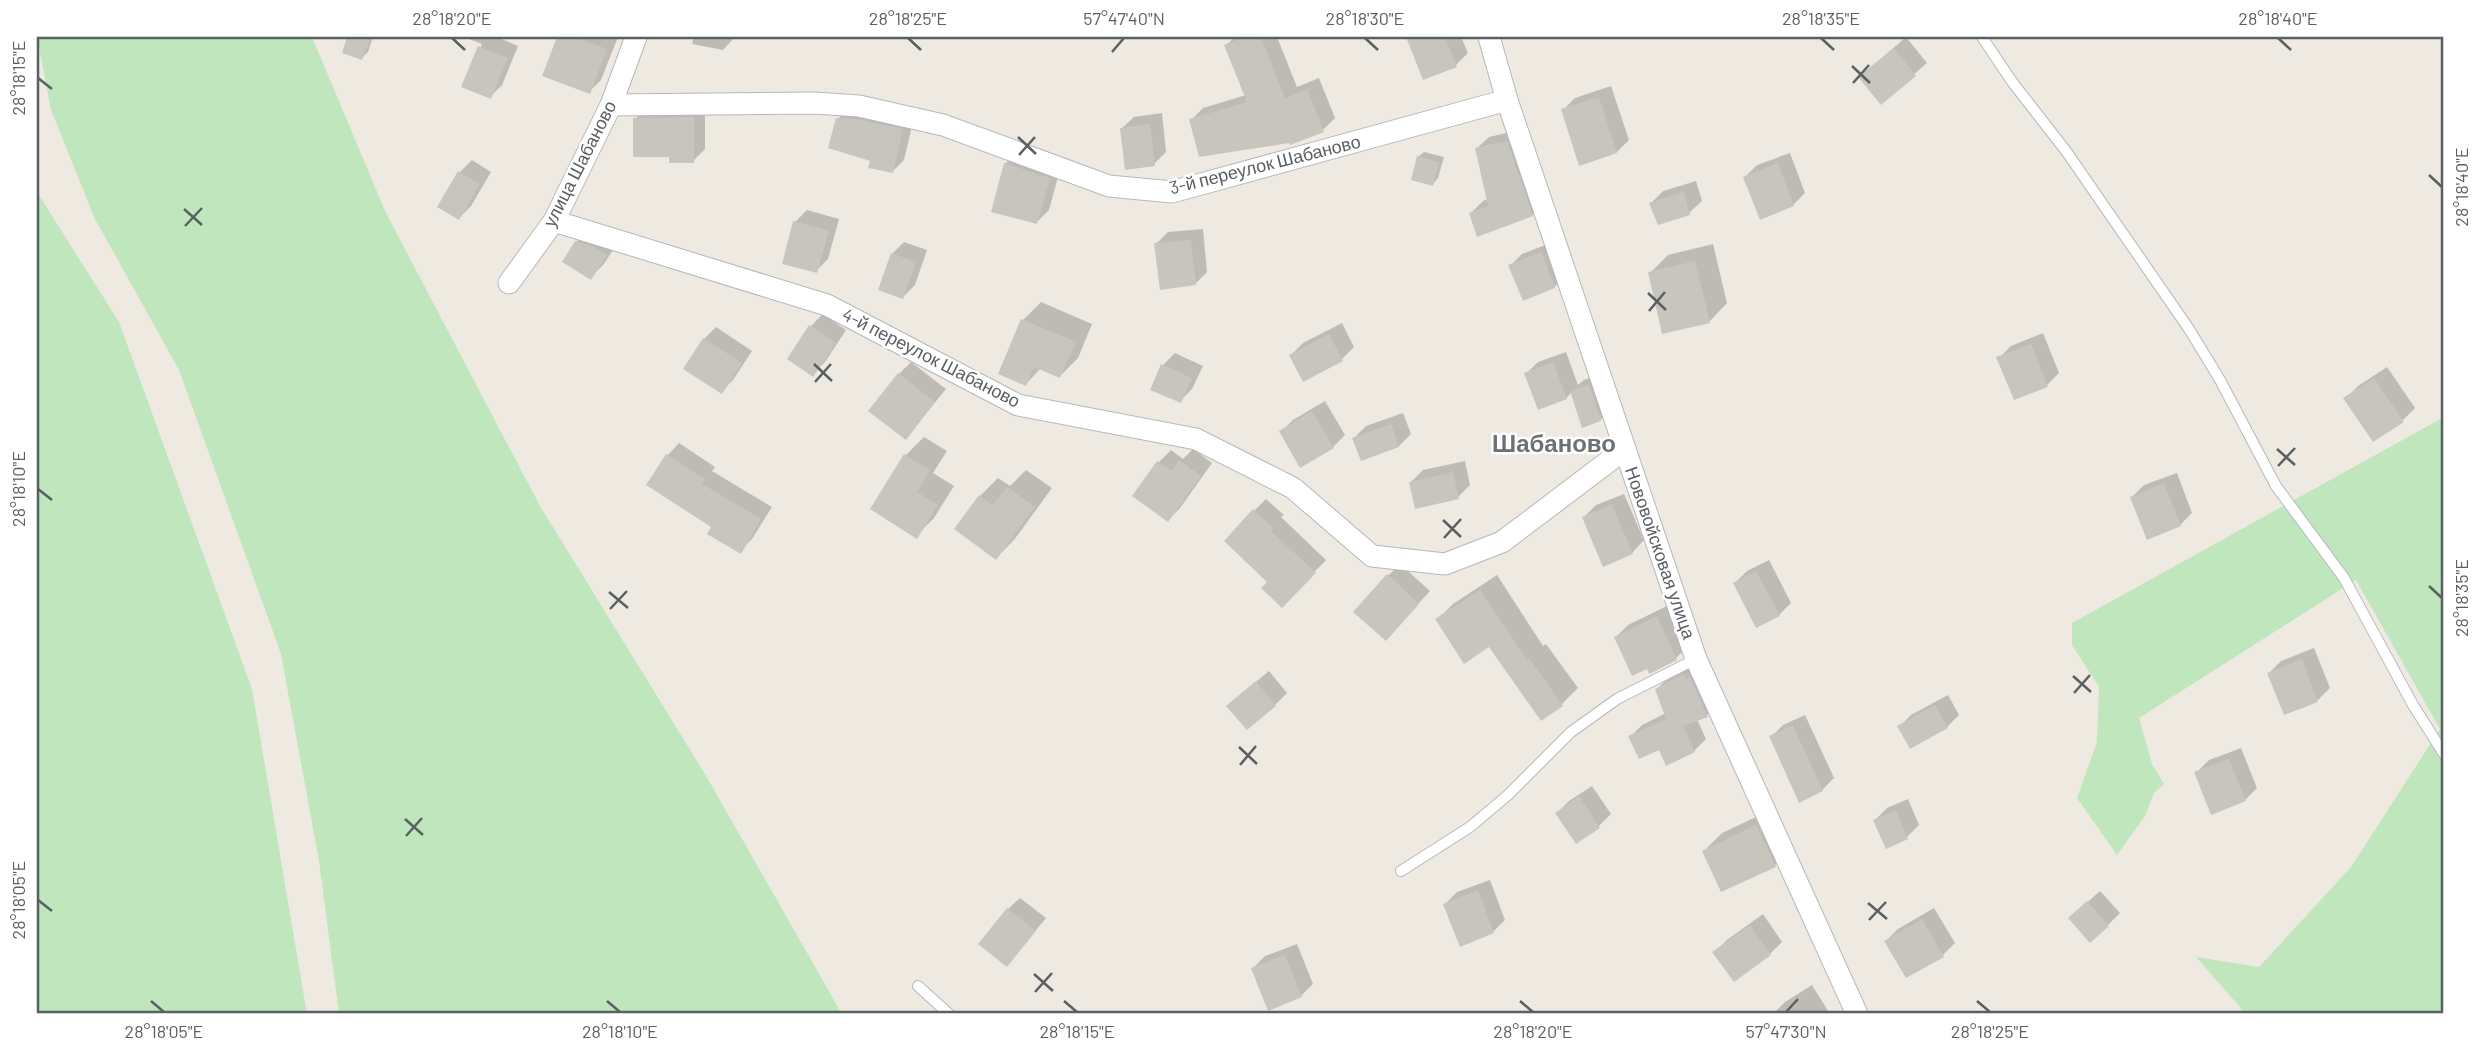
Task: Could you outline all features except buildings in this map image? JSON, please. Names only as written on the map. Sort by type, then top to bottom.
[{"type":"street","name":"Нововойсковая улица","points":[[1489,37],[1507,100],[1696,660],[1857,1014]]},
{"type":"street","name":"улица Шабаново","points":[[509,283],[554,221],[611,105],[630,39]]},
{"type":"street","name":"3-й переулок Шабаново","points":[[611,105],[815,103],[859,106],[943,125],[1109,186],[1172,192],[1507,100]]},
{"type":"street","name":"4-й переулок Шабаново","points":[[554,221],[827,305],[1018,405],[1196,439],[1293,488],[1372,556],[1445,564],[1502,542],[1625,449]]},
{"type":"lane","points":[[1982,37],[2013,83],[2066,151],[2189,329],[2220,380],[2276,486],[2344,578],[2413,705],[2444,754]]},
{"type":"lane","points":[[1401,871],[1470,827],[1508,795],[1571,732],[1616,699],[1696,660]]},
{"type":"lane","points":[[918,986],[948,1014]]},
{"type":"green space","points":[[37,37],[312,37],[386,213],[540,506],[705,774],[842,1014],[339,1014],[319,861],[281,654],[179,370],[95,219],[51,110]]},
{"type":"green space","points":[[37,192],[119,322],[252,689],[307,1014],[37,1014]]},
{"type":"green space","points":[[2444,417],[2444,1014],[2246,1014],[2196,957],[2259,967],[2351,867],[2440,729],[2356,580],[2139,718],[2152,764],[2164,784],[2154,793],[2145,816],[2117,855],[2077,798],[2097,742],[2099,687],[2072,645],[2072,623]]},
{"type":"district","name":"Шабаново","points":[[1554,444]]}]
